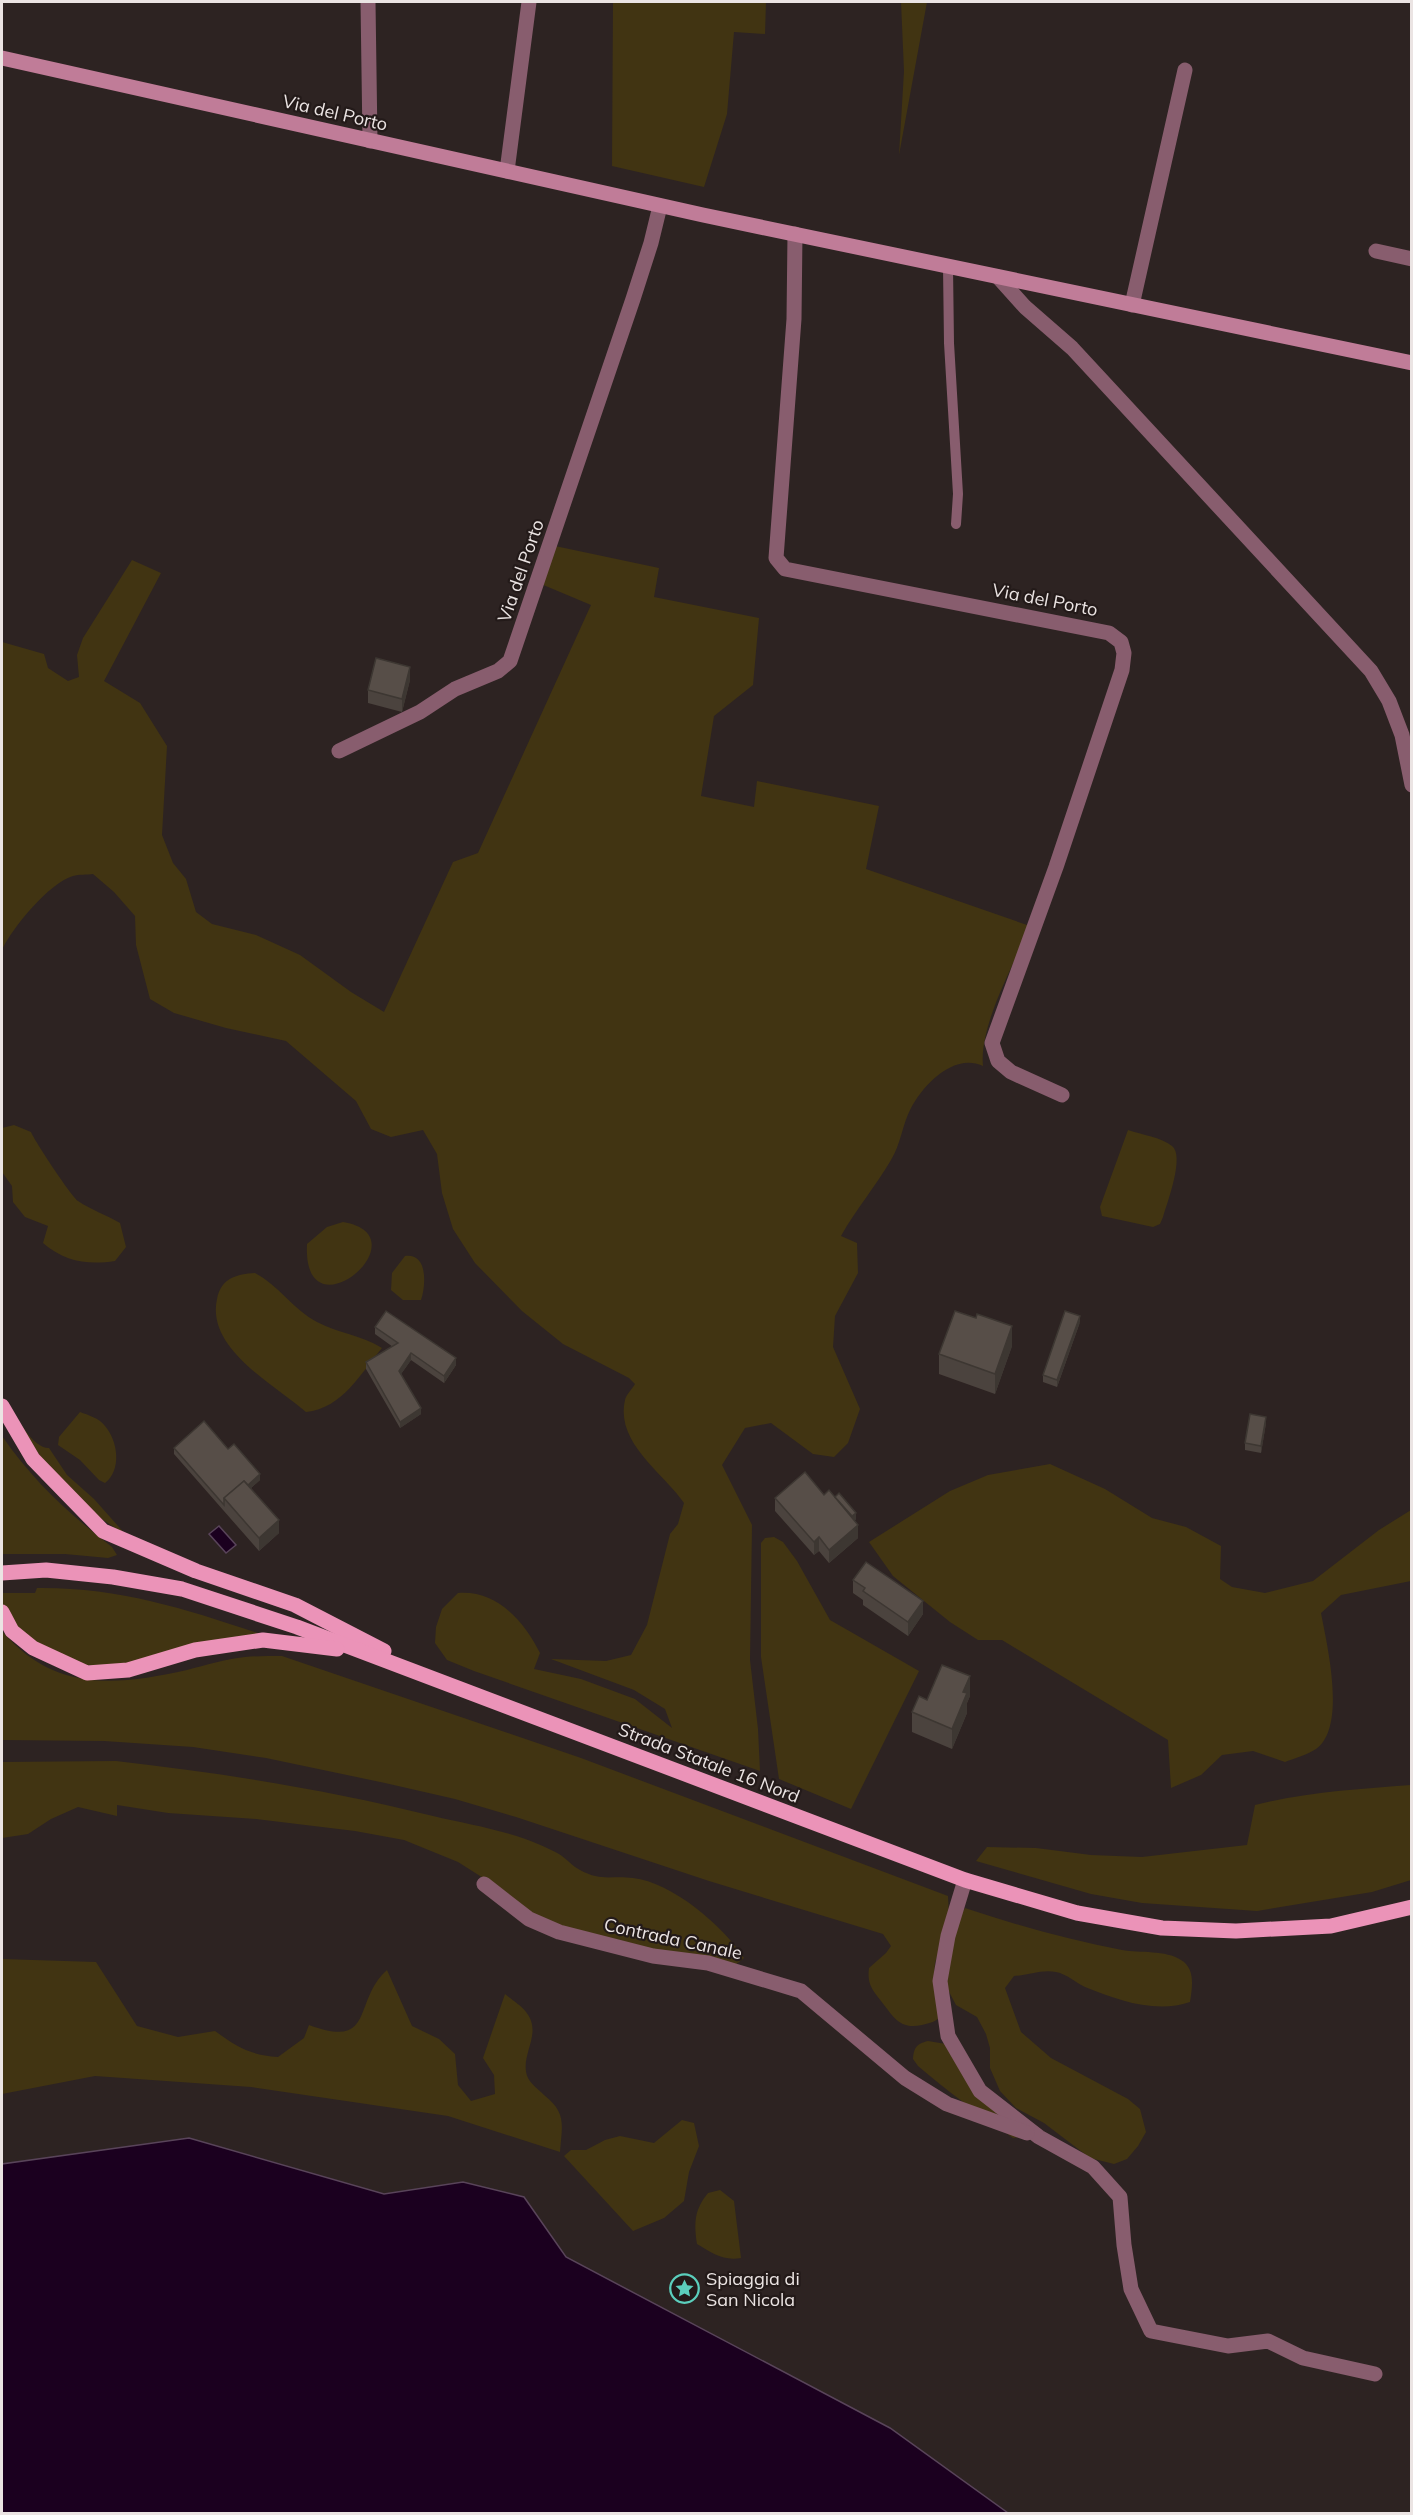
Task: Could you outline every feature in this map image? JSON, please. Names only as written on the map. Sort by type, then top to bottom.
[{"type":"main road","points":[[2,1406],[33,1459],[103,1531],[196,1571],[295,1605],[448,1684]]},
{"type":"main road","name":"Strada Statale 16 Nord","points":[[2,1573],[46,1570],[113,1577],[182,1589],[366,1653],[964,1880],[1077,1914],[1162,1928],[1236,1931],[1321,1927],[1412,1907]]},
{"type":"main road","points":[[2,1612],[12,1631],[33,1648],[87,1674],[129,1670],[195,1650],[263,1640],[366,1653]]},
{"type":"street","points":[[368,2],[370,141]]},
{"type":"street","points":[[507,171],[529,2]]},
{"type":"street","name":"Via del Porto","points":[[2,58],[660,206],[1412,363]]},
{"type":"street","points":[[1132,305],[1185,70]]},
{"type":"street","name":"Via del Porto","points":[[339,751],[420,712],[455,688],[498,671],[510,661],[633,299],[660,206]]},
{"type":"street","name":"Via del Porto","points":[[795,234],[794,329],[776,558],[785,569],[1109,633],[1121,642],[1124,653],[1122,670],[1056,867],[992,1042],[998,1061],[1011,1072],[1062,1095]]},
{"type":"street","points":[[1376,251],[1412,259]]},
{"type":"street","points":[[998,277],[1025,307],[1072,348],[1371,670],[1389,701],[1402,735],[1412,785]]},
{"type":"street","name":"Contrada Canale","points":[[964,1880],[948,1936],[940,1981],[948,2036],[981,2091],[1039,2137],[1093,2167],[1120,2197],[1131,2289],[1150,2331],[1228,2346],[1268,2341],[1304,2358],[1375,2374]]},
{"type":"street","name":"Contrada Canale","points":[[484,1884],[529,1919],[559,1932],[653,1956],[708,1963],[801,1991],[905,2078],[939,2099],[988,2121],[1039,2137]]},
{"type":"lane","points":[[948,267],[949,343],[958,494],[956,524]]},
{"type":"shaded area","points":[[613,2],[766,2],[765,34],[734,32],[727,114],[704,187],[612,166]]},
{"type":"shaded area","points":[[901,2],[927,2],[899,155],[904,71]]},
{"type":"shaded area","points":[[555,546],[659,568],[654,597],[759,618],[753,685],[714,716],[701,796],[754,807],[757,781],[879,806],[866,869],[1030,926],[992,1014],[986,1032],[983,1066],[961,1063],[951,1067],[931,1081],[923,1090],[908,1114],[891,1160],[841,1236],[857,1243],[858,1273],[835,1316],[833,1347],[860,1409],[848,1443],[834,1457],[813,1454],[771,1423],[745,1428],[722,1465],[752,1525],[750,1660],[760,1771],[474,1671],[447,1660],[435,1643],[436,1627],[442,1609],[458,1593],[472,1593],[485,1597],[508,1610],[526,1630],[540,1653],[534,1669],[581,1679],[635,1699],[672,1728],[665,1709],[634,1690],[551,1659],[606,1661],[631,1655],[647,1625],[670,1534],[678,1524],[684,1503],[643,1456],[627,1430],[624,1416],[625,1400],[635,1384],[629,1378],[563,1344],[522,1311],[475,1263],[453,1229],[442,1193],[437,1154],[423,1130],[391,1137],[371,1129],[356,1101],[286,1041],[226,1028],[174,1013],[150,999],[136,945],[135,916],[114,892],[93,874],[73,876],[53,887],[32,907],[2,950],[2,642],[44,654],[48,668],[68,681],[79,677],[77,655],[83,638],[132,560],[161,573],[104,681],[140,703],[167,746],[162,835],[173,863],[186,879],[196,912],[212,924],[256,935],[300,955],[351,992],[384,1012],[453,862],[478,853],[591,605],[541,584]]},
{"type":"shaded area","points":[[14,1125],[31,1132],[53,1168],[78,1201],[120,1223],[126,1247],[115,1261],[95,1263],[77,1261],[43,1243],[48,1226],[25,1217],[13,1202],[12,1186],[2,1172],[2,1128]]},
{"type":"shaded area","points":[[1128,1130],[1162,1140],[1176,1151],[1176,1169],[1171,1191],[1160,1224],[1153,1227],[1102,1216],[1100,1207]]},
{"type":"shaded area","points":[[343,1222],[365,1231],[372,1245],[367,1261],[354,1275],[338,1283],[322,1283],[311,1271],[307,1244],[327,1227]]},
{"type":"shaded area","points":[[405,1256],[412,1256],[418,1260],[424,1271],[421,1300],[403,1300],[391,1290],[392,1273]]},
{"type":"shaded area","points":[[255,1273],[317,1322],[382,1348],[350,1388],[330,1404],[306,1412],[245,1364],[222,1334],[216,1317],[217,1299],[222,1286],[236,1276]]},
{"type":"shaded area","points":[[80,1412],[103,1423],[113,1439],[116,1463],[114,1471],[105,1483],[99,1480],[80,1460],[58,1445],[59,1437]]},
{"type":"shaded area","points":[[20,1423],[37,1443],[49,1448],[67,1475],[94,1499],[126,1535],[97,1516],[44,1463]]},
{"type":"shaded area","points":[[2,1436],[39,1482],[66,1509],[112,1547],[117,1555],[108,1558],[65,1554],[2,1554]]},
{"type":"shaded area","points":[[1050,1464],[1105,1489],[1152,1518],[1186,1527],[1221,1546],[1220,1579],[1232,1587],[1265,1593],[1313,1581],[1379,1530],[1411,1510],[1411,1581],[1341,1595],[1321,1613],[1330,1664],[1333,1705],[1331,1723],[1325,1738],[1316,1749],[1285,1762],[1253,1751],[1222,1755],[1201,1775],[1171,1788],[1168,1740],[1002,1640],[978,1640],[950,1622],[893,1576],[869,1542],[950,1491],[988,1475]]},
{"type":"shaded area","points":[[219,1526],[236,1545],[226,1553],[209,1534]]},
{"type":"shaded area","points":[[774,1537],[783,1542],[797,1561],[830,1620],[919,1671],[851,1809],[779,1779],[761,1657],[761,1543],[765,1538]]},
{"type":"shaded area","points":[[37,1588],[97,1591],[126,1596],[182,1609],[267,1636],[140,1662],[108,1666],[86,1665],[32,1644],[2,1608],[2,1593],[35,1593]]},
{"type":"shaded area","points":[[2,1631],[22,1651],[43,1665],[64,1674],[87,1679],[111,1681],[135,1679],[238,1658],[282,1656],[581,1758],[948,1896],[949,1917],[935,1963],[934,1975],[942,2015],[922,2025],[902,2024],[893,2017],[875,1993],[870,1982],[869,1968],[891,1946],[883,1934],[455,1799],[266,1758],[193,1747],[104,1741],[2,1740]]},
{"type":"shaded area","points":[[116,1761],[315,1790],[512,1835],[554,1851],[588,1874],[601,1877],[633,1878],[664,1888],[710,1920],[744,1958],[734,1966],[660,1954],[531,1919],[499,1888],[458,1862],[404,1840],[355,1831],[256,1819],[168,1813],[117,1805],[117,1816],[78,1807],[51,1819],[28,1834],[2,1838],[2,1762]]},
{"type":"shaded area","points":[[1411,1785],[1411,1880],[1372,1892],[1257,1911],[1142,1903],[1091,1894],[976,1861],[987,1847],[1036,1848],[1091,1855],[1142,1857],[1247,1845],[1255,1805],[1313,1794]]},
{"type":"shaded area","points":[[965,1908],[1082,1942],[1122,1950],[1168,1955],[1181,1960],[1189,1968],[1192,1979],[1190,2002],[1164,2007],[1137,2004],[1110,1997],[1051,1971],[1014,1976],[1005,1988],[1021,2032],[1051,2058],[1128,2099],[1140,2109],[1146,2132],[1127,2159],[1114,2164],[1090,2158],[1044,2123],[1016,2108],[1000,2091],[990,2068],[990,2048],[986,2034],[977,2017],[956,2005],[946,1986],[956,1923]]},
{"type":"shaded area","points":[[2,1959],[96,1962],[137,2026],[178,2037],[215,2031],[244,2049],[278,2057],[304,2038],[309,2025],[330,2031],[345,2031],[354,2027],[376,1982],[387,1970],[412,2026],[439,2039],[455,2054],[458,2085],[471,2101],[495,2094],[494,2075],[483,2058],[505,1994],[524,2009],[531,2020],[532,2037],[526,2070],[531,2082],[560,2114],[562,2127],[560,2152],[448,2116],[251,2087],[95,2076],[2,2094]]},
{"type":"shaded area","points":[[928,2041],[946,2044],[1020,2137],[1013,2138],[918,2066],[913,2059],[915,2049],[918,2045]]},
{"type":"shaded area","points":[[682,2120],[694,2123],[699,2146],[689,2172],[684,2201],[664,2218],[633,2231],[564,2156],[571,2150],[586,2150],[605,2140],[620,2136],[654,2143]]},
{"type":"shaded area","points":[[189,2138],[384,2194],[463,2182],[524,2197],[566,2257],[890,2428],[1008,2513],[2,2513],[2,2164]]},
{"type":"shaded area","points":[[720,2190],[734,2201],[741,2258],[723,2257],[697,2244],[695,2223],[700,2205],[708,2193]]},
{"type":"building","points":[[376,658],[410,667],[402,699],[368,690]]},
{"type":"building","points":[[386,1311],[456,1358],[444,1376],[411,1353],[399,1371],[421,1408],[400,1422],[366,1362],[398,1343],[375,1327]]},
{"type":"building","points":[[955,1311],[976,1318],[977,1314],[1012,1326],[995,1374],[939,1354]]},
{"type":"building","points":[[1065,1311],[1080,1316],[1057,1380],[1043,1375]]},
{"type":"building","points":[[1250,1414],[1266,1417],[1261,1446],[1245,1443]]},
{"type":"building","points":[[204,1421],[228,1449],[234,1444],[260,1474],[248,1485],[244,1481],[224,1498],[224,1505],[174,1448]]},
{"type":"building","points":[[805,1472],[824,1495],[829,1490],[858,1525],[829,1550],[819,1537],[814,1542],[775,1498]]},
{"type":"building","points":[[244,1481],[279,1520],[259,1538],[224,1498]]},
{"type":"building","points":[[839,1493],[856,1513],[852,1516],[835,1497]]},
{"type":"building","points":[[866,1562],[923,1601],[908,1622],[863,1591],[865,1588],[853,1580]]},
{"type":"building","points":[[942,1665],[970,1676],[963,1692],[967,1693],[952,1729],[912,1712],[919,1696],[927,1700]]},
{"type":"place","name":"Spiaggia di San Nicola","points":[[685,2289]]}]
